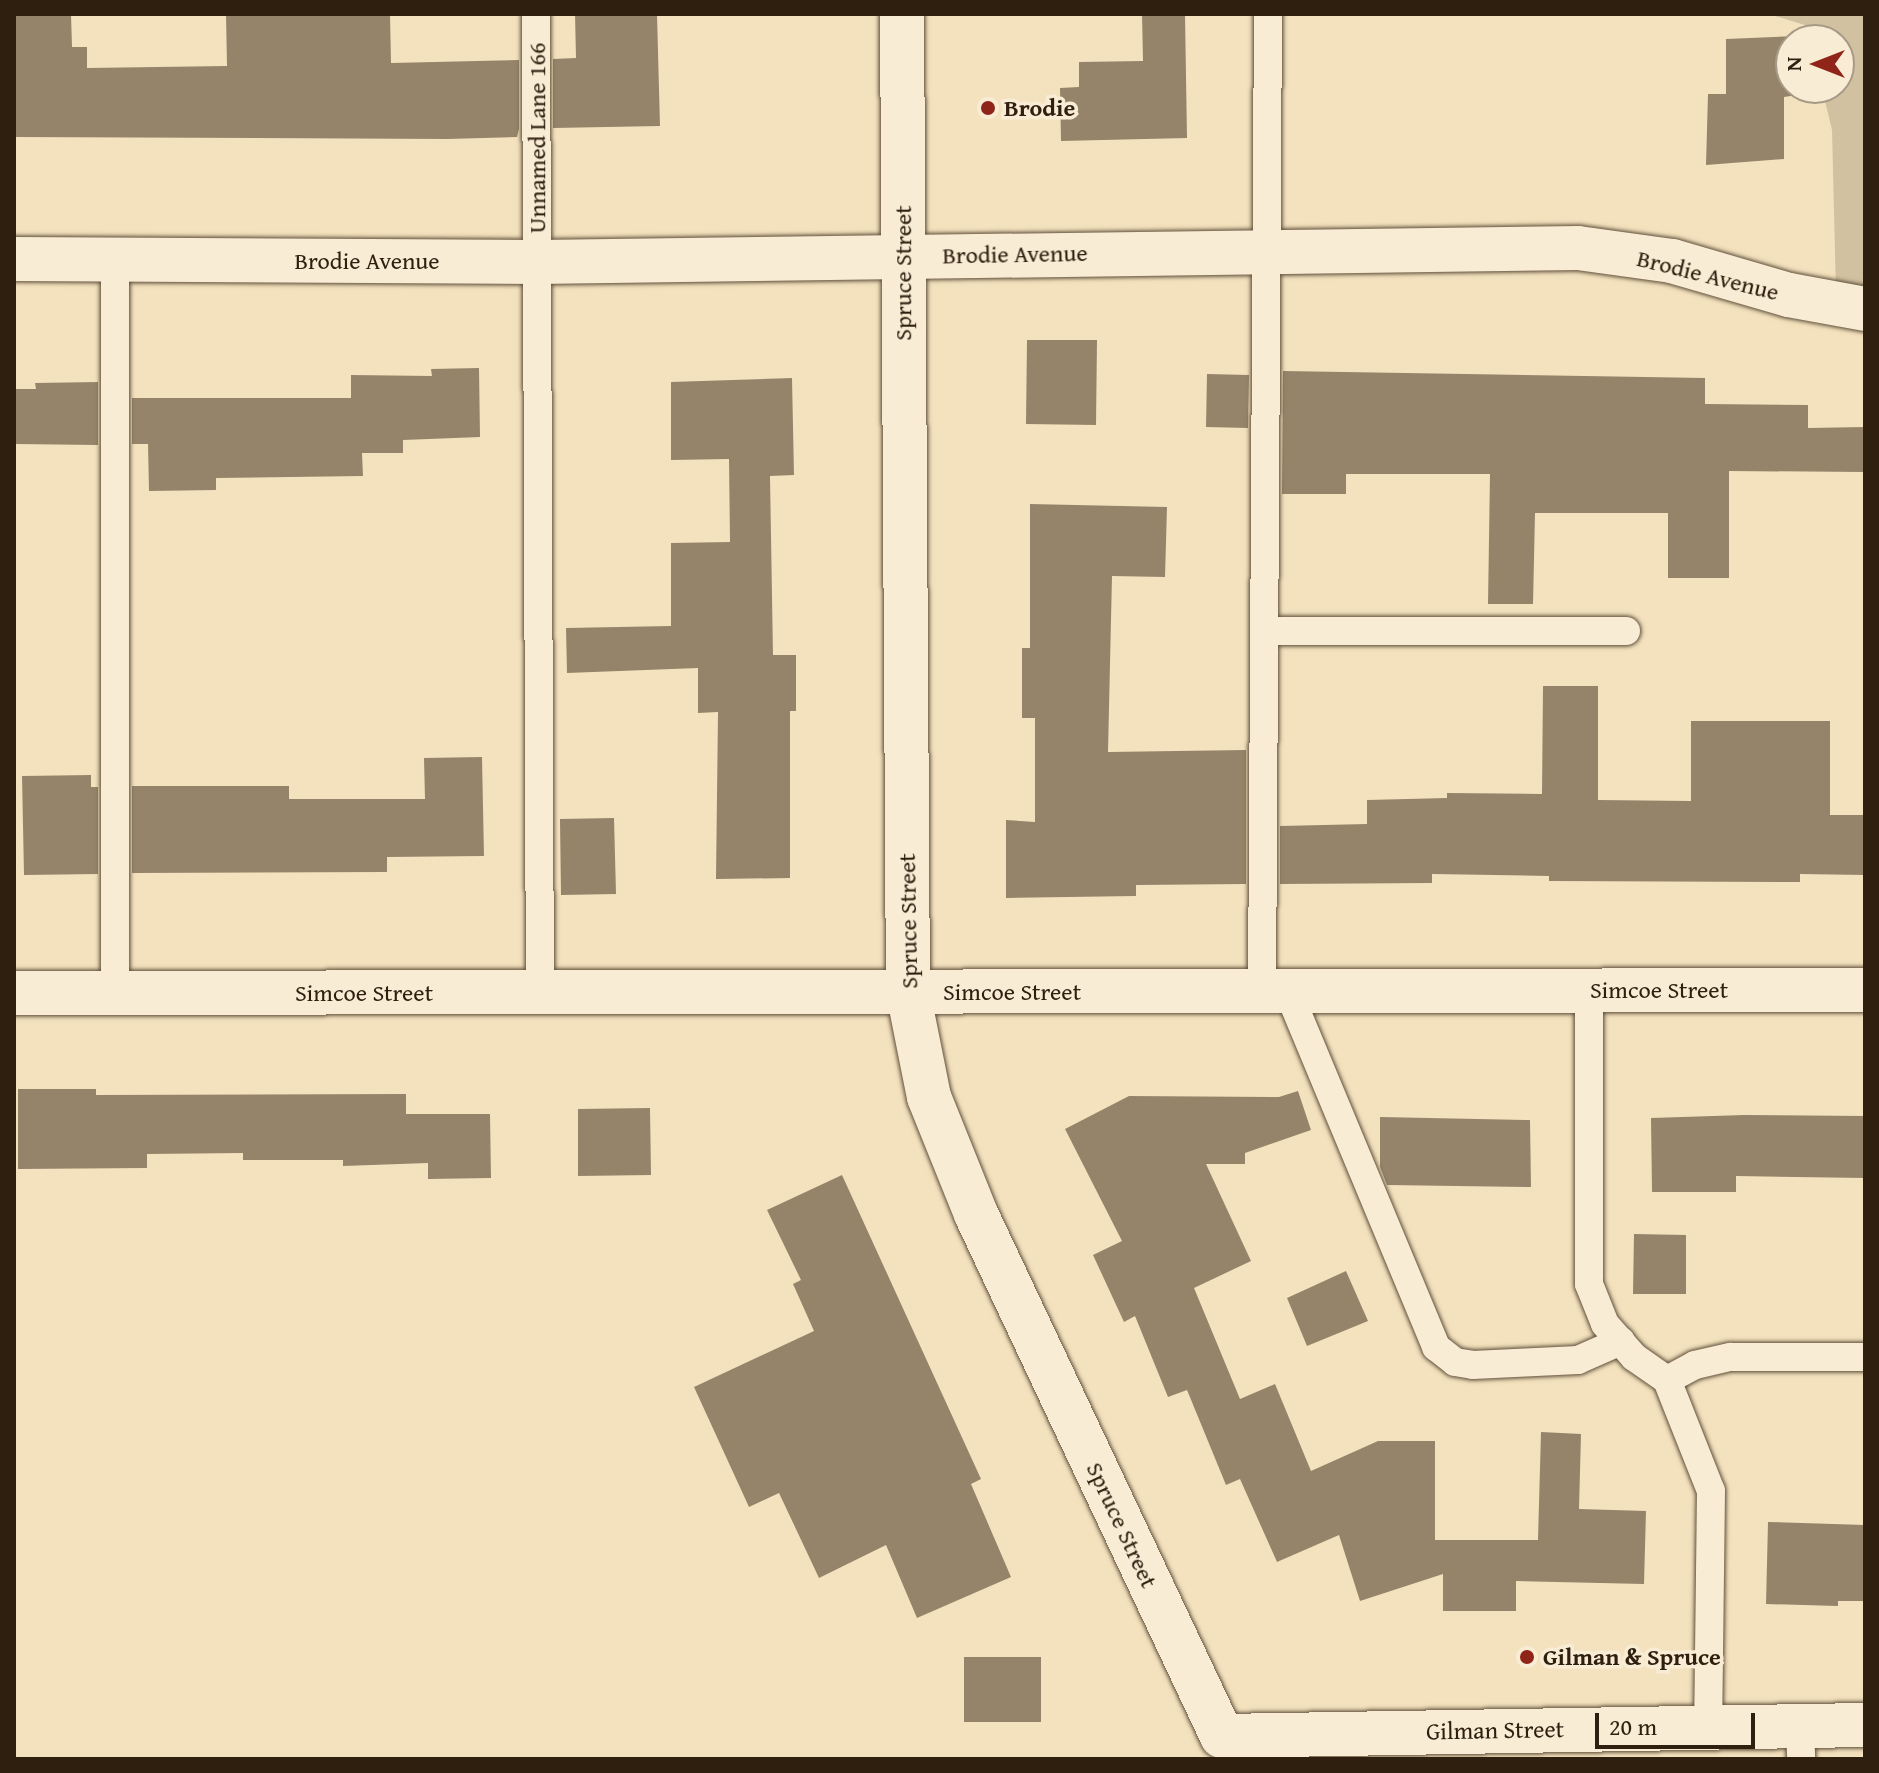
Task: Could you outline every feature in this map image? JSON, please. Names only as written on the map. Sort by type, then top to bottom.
[{"type":"street","name":"Spruce Street","points":[[902,14],[908,992],[929,1097],[976,1214],[1227,1748]]},
{"type":"street","name":"Brodie Avenue","points":[[14,259],[537,262],[1578,248],[1672,261],[1789,295],[1865,309]]},
{"type":"street","name":"Simcoe Street","points":[[14,993],[1865,990]]},
{"type":"street","name":"Gilman Street","points":[[1227,1748],[1708,1726],[1800,1742],[1865,1725]]},
{"type":"lane","name":"Unnamed Lane 166","points":[[536,14],[540,992]]},
{"type":"lane","points":[[1268,14],[1264,631],[1275,991],[1436,1347],[1455,1362],[1473,1365],[1578,1360],[1621,1341]]},
{"type":"lane","points":[[115,259],[115,993]]},
{"type":"lane","points":[[1264,631],[1626,631]]},
{"type":"lane","points":[[1589,990],[1589,1284],[1605,1324],[1667,1380],[1711,1491],[1708,1726]]},
{"type":"lane","points":[[1667,1380],[1695,1365],[1731,1357],[1865,1357]]},
{"type":"shaded area","points":[[1769,14],[1865,14],[1865,299],[1836,293],[1832,130],[1826,104],[1855,104],[1855,24],[1802,24]]},
{"type":"building","points":[[14,14],[71,14],[72,47],[87,47],[87,68],[227,66],[226,14],[390,14],[391,63],[519,60],[519,129],[517,137],[447,139],[14,137]]},
{"type":"building","points":[[575,14],[657,14],[660,126],[553,128],[553,59],[576,58]]},
{"type":"building","points":[[1142,14],[1185,14],[1187,138],[1061,141],[1060,88],[1079,87],[1079,62],[1143,61]]},
{"type":"building","points":[[1775,37],[1775,104],[1784,104],[1784,159],[1706,165],[1708,94],[1726,94],[1726,39]]},
{"type":"building","points":[[1027,340],[1097,340],[1096,425],[1026,424]]},
{"type":"building","points":[[479,368],[480,437],[403,440],[403,453],[362,453],[363,476],[216,478],[216,490],[149,491],[148,444],[132,444],[132,398],[351,398],[351,375],[432,376],[431,369]]},
{"type":"building","points":[[1283,371],[1705,378],[1705,404],[1808,405],[1808,428],[1865,427],[1865,472],[1729,471],[1729,578],[1668,578],[1668,513],[1535,513],[1533,604],[1488,604],[1490,474],[1346,474],[1346,494],[1282,494]]},
{"type":"building","points":[[1207,374],[1249,375],[1248,428],[1206,427]]},
{"type":"building","points":[[792,378],[794,475],[770,476],[773,655],[796,655],[796,711],[790,711],[790,878],[716,879],[718,712],[698,713],[698,668],[567,673],[566,628],[671,626],[671,543],[730,542],[729,459],[671,460],[671,382]]},
{"type":"building","points":[[98,382],[98,445],[14,444],[14,389],[36,389],[35,383]]},
{"type":"building","points":[[1030,504],[1167,507],[1165,577],[1112,576],[1108,752],[1246,750],[1246,884],[1136,885],[1136,896],[1006,898],[1006,820],[1035,822],[1035,718],[1022,718],[1022,648],[1030,648]]},
{"type":"building","points":[[1543,686],[1598,686],[1598,800],[1691,801],[1691,721],[1830,721],[1830,815],[1865,815],[1865,875],[1800,874],[1800,882],[1549,881],[1549,876],[1432,874],[1432,883],[1280,884],[1280,826],[1367,824],[1367,800],[1447,798],[1447,793],[1542,794]]},
{"type":"building","points":[[482,757],[484,856],[387,857],[387,872],[132,873],[132,786],[289,786],[289,799],[425,799],[424,758]]},
{"type":"building","points":[[91,775],[91,787],[98,787],[98,874],[24,875],[22,776]]},
{"type":"building","points":[[614,818],[616,894],[561,895],[560,819]]},
{"type":"building","points":[[18,1089],[96,1089],[96,1095],[406,1094],[406,1114],[490,1114],[491,1178],[428,1179],[428,1163],[343,1166],[343,1160],[243,1160],[243,1153],[147,1154],[147,1168],[18,1169]]},
{"type":"building","points":[[1298,1091],[1311,1130],[1245,1153],[1245,1164],[1206,1164],[1251,1261],[1194,1288],[1240,1399],[1275,1384],[1311,1471],[1378,1441],[1435,1441],[1435,1540],[1538,1540],[1541,1432],[1581,1434],[1579,1509],[1646,1511],[1644,1584],[1516,1581],[1516,1611],[1443,1611],[1443,1574],[1360,1601],[1339,1535],[1277,1562],[1240,1479],[1226,1485],[1187,1390],[1168,1397],[1135,1316],[1124,1322],[1093,1255],[1122,1241],[1065,1129],[1129,1096],[1279,1097]]},
{"type":"building","points":[[650,1108],[651,1175],[578,1176],[578,1109]]},
{"type":"building","points":[[1865,1116],[1865,1178],[1736,1176],[1736,1192],[1652,1192],[1651,1118]]},
{"type":"building","points":[[1380,1117],[1530,1120],[1531,1187],[1387,1185],[1380,1167]]},
{"type":"building","points":[[842,1175],[981,1479],[971,1484],[1011,1577],[917,1618],[886,1545],[819,1578],[779,1493],[749,1507],[694,1387],[814,1331],[793,1284],[801,1280],[767,1210]]},
{"type":"building","points":[[1634,1234],[1686,1235],[1686,1294],[1633,1294]]},
{"type":"building","points":[[1346,1271],[1368,1321],[1307,1346],[1287,1298]]},
{"type":"building","points":[[1768,1522],[1865,1525],[1865,1601],[1838,1601],[1838,1606],[1766,1604]]},
{"type":"building","points":[[964,1657],[1041,1657],[1041,1722],[964,1722]]},
{"type":"place","name":"Brodie","points":[[988,108]]},
{"type":"place","name":"Gilman & Spruce","points":[[1527,1657]]}]
